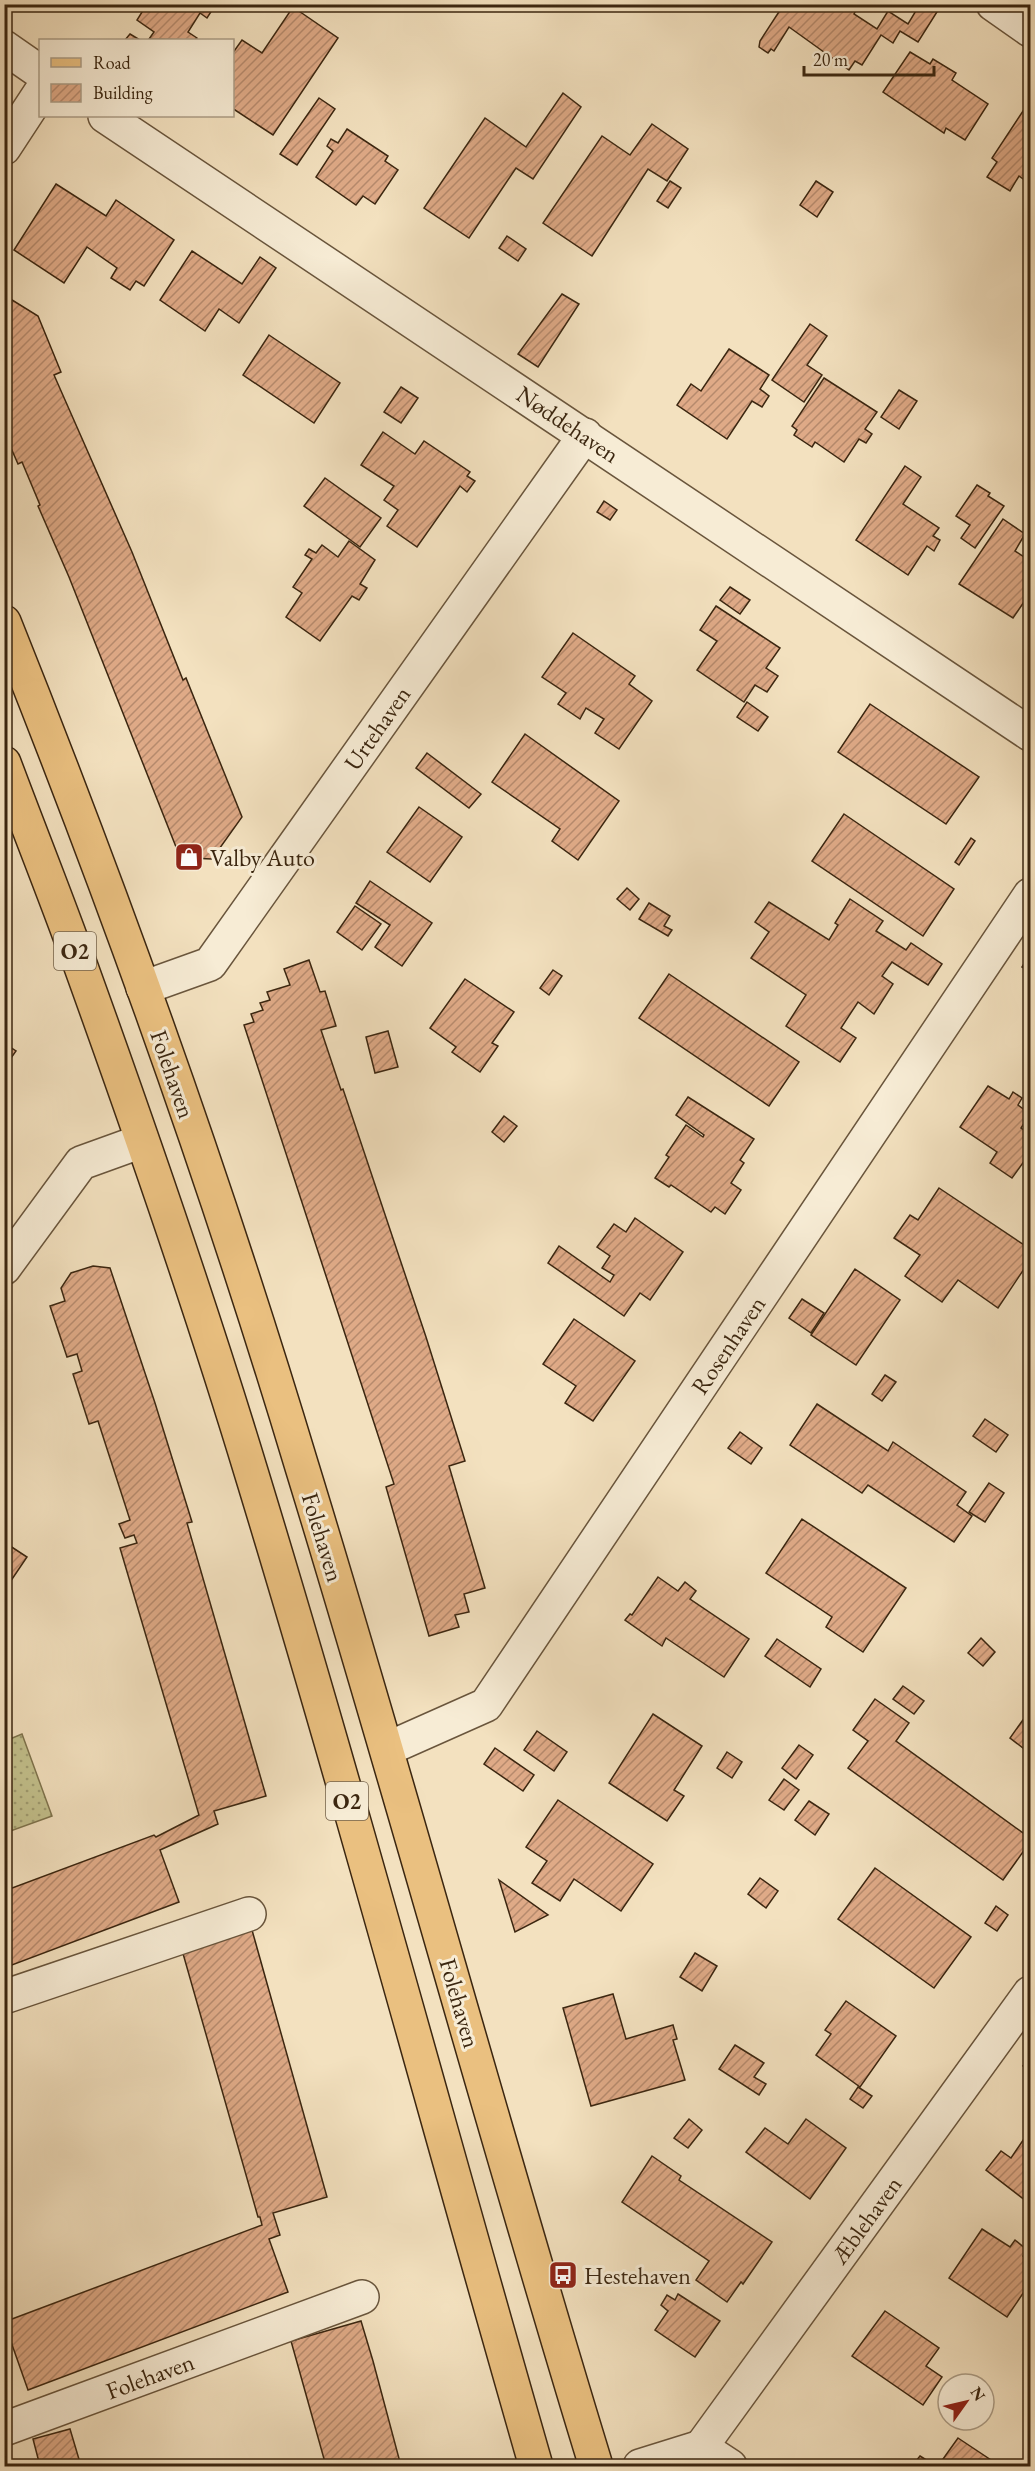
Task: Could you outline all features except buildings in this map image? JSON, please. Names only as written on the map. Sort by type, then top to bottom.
[{"type":"main road","name":"Folehaven","points":[[4,622],[71,792],[143,988],[243,1280],[301,1462],[387,1749],[596,2466]]},
{"type":"main road","name":"Folehaven","points":[[4,763],[79,961],[142,1141],[192,1285],[252,1475],[370,1874],[477,2263],[536,2466]]},
{"type":"street","points":[[993,4],[1030,30]]},
{"type":"street","points":[[4,47],[39,71]]},
{"type":"street","points":[[4,148],[39,95]]},
{"type":"street","name":"Nøddehaven","points":[[107,117],[1030,734]]},
{"type":"street","name":"Urtehaven","points":[[143,988],[210,964],[585,435]]},
{"type":"street","name":"Rosenhaven","points":[[387,1749],[486,1705],[1030,895]]},
{"type":"street","points":[[4,1268],[81,1163],[142,1141]]},
{"type":"street","points":[[4,1997],[249,1914]]},
{"type":"street","name":"Æblehaven","points":[[701,2447],[1030,1994]]},
{"type":"street","name":"Folehaven","points":[[4,2429],[363,2297]]},
{"type":"street","points":[[640,2466],[701,2447],[730,2466]]},
{"type":"shaded area","points":[[22,1734],[52,1816],[5,1833],[5,1741]]},
{"type":"place","name":"Valby Auto","points":[[189,857]]},
{"type":"place","name":"Hestehaven","points":[[563,2275]]}]
